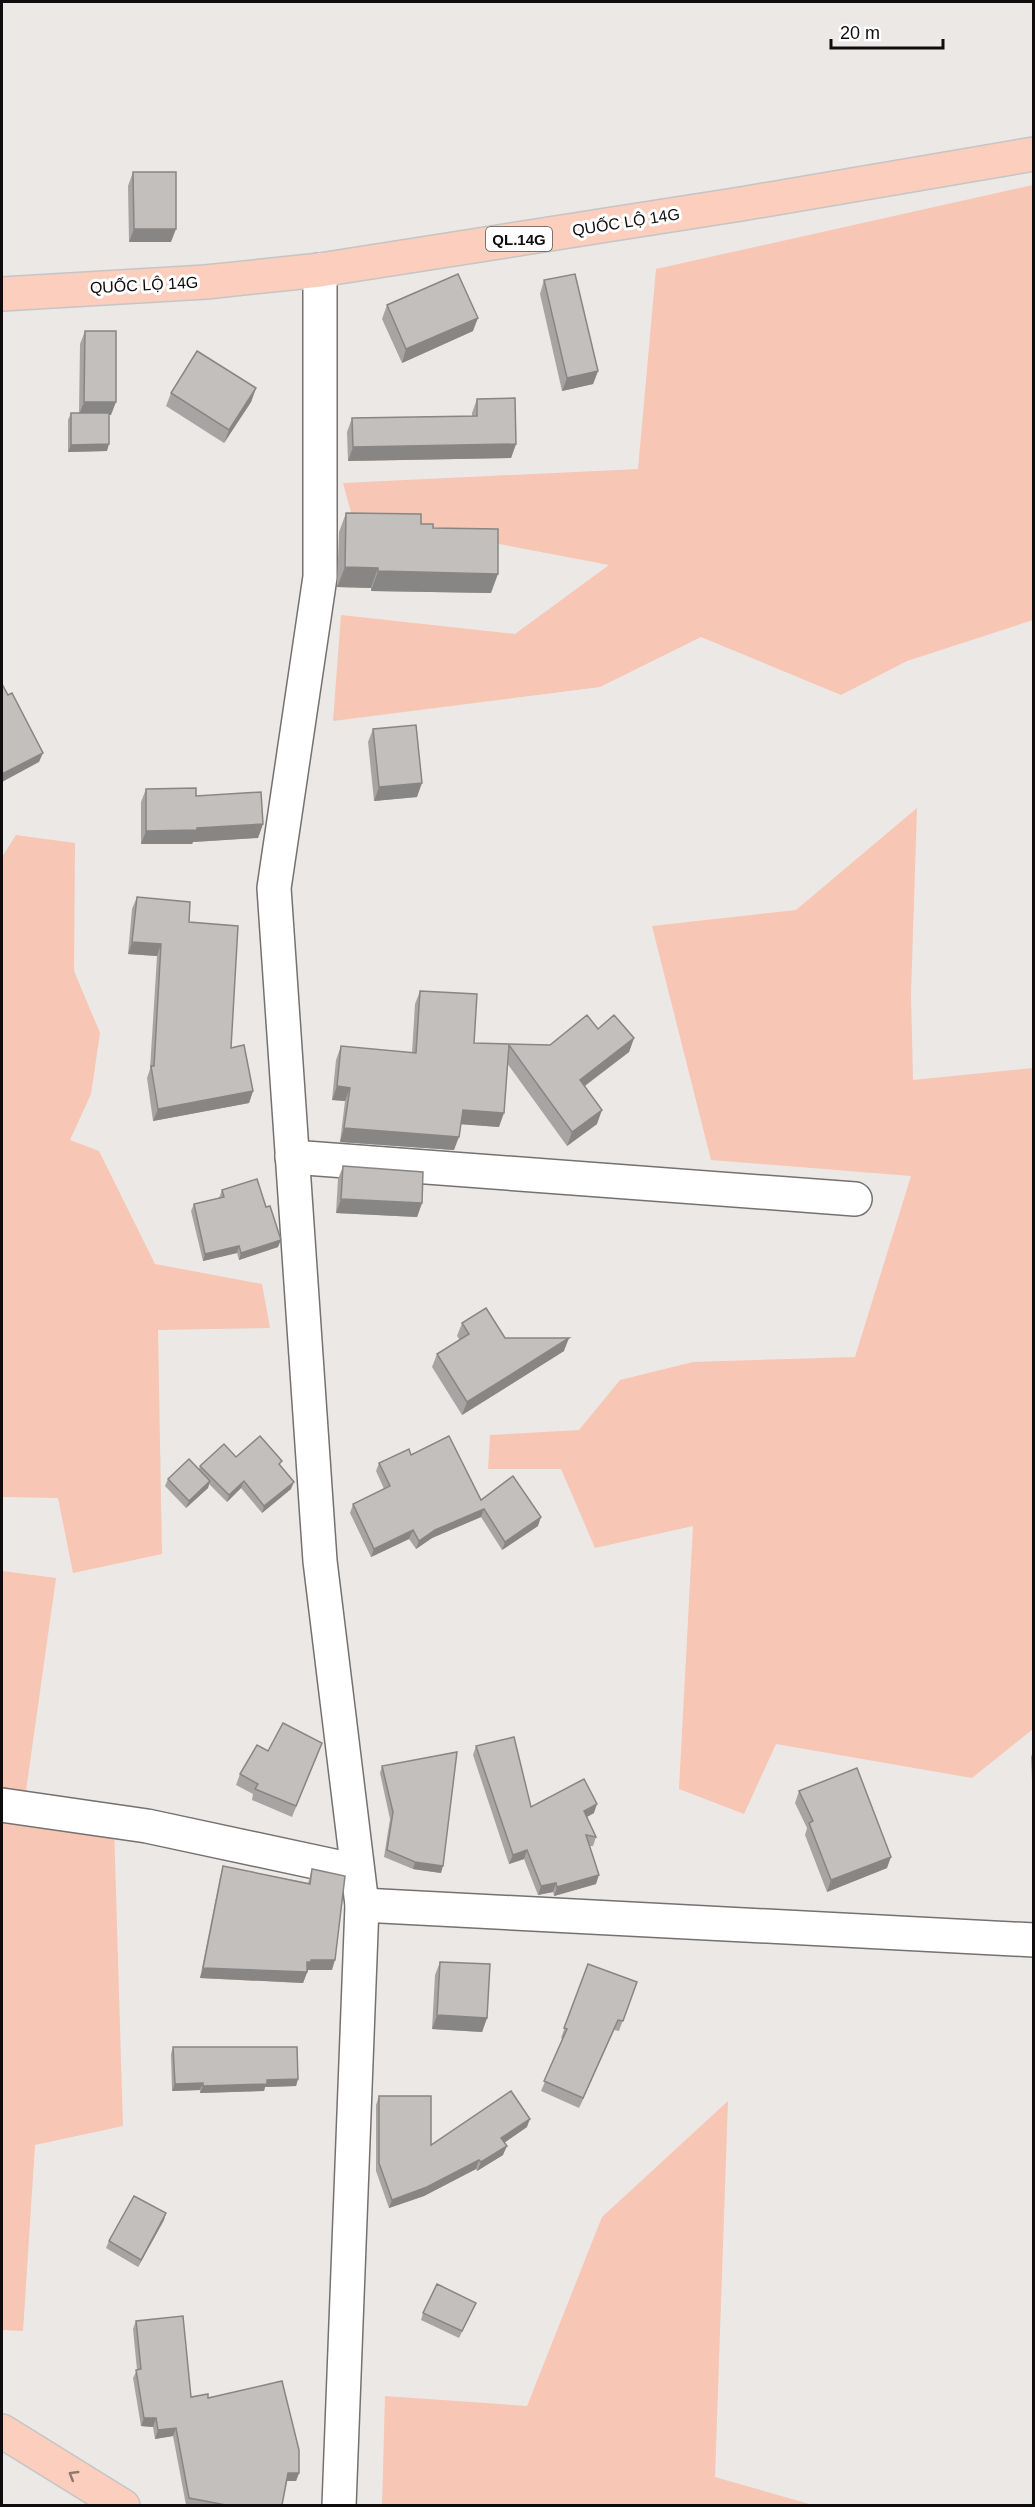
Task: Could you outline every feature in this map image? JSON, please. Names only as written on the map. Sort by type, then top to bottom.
[{"type":"main road","name":"QUỐC LỘ 14G","points":[[2,294],[206,282],[320,270],[741,204],[1034,154]]},
{"type":"main road","points":[[2,2431],[123,2505]]},
{"type":"street","points":[[320,270],[320,577],[274,888],[320,1561],[362,1905],[339,2505]]},
{"type":"street","points":[[292,1157],[855,1199]]},
{"type":"street","points":[[2,1805],[147,1826],[357,1871]]},
{"type":"street","points":[[362,1905],[1034,1940]]},
{"type":"shaded area","points":[[1033,185],[1033,620],[907,661],[841,695],[701,637],[600,687],[333,721],[341,615],[515,634],[609,565],[352,516],[343,483],[638,469],[656,269]]},
{"type":"shaded area","points":[[917,808],[911,994],[913,1080],[1033,1068],[1033,1729],[972,1778],[776,1744],[744,1814],[679,1789],[693,1526],[595,1548],[561,1469],[488,1469],[490,1435],[579,1430],[620,1380],[693,1362],[855,1357],[911,1176],[711,1160],[652,926],[796,910]]},
{"type":"shaded area","points":[[16,835],[75,843],[74,971],[100,1033],[91,1094],[70,1140],[99,1151],[155,1264],[262,1284],[270,1328],[158,1330],[162,1554],[73,1573],[58,1498],[2,1497],[2,857]]},
{"type":"shaded area","points":[[2,1571],[56,1578],[26,1791],[114,1826],[123,2126],[35,2145],[23,2331],[2,2330]]},
{"type":"shaded area","points":[[728,2101],[715,2477],[813,2505],[382,2505],[385,2396],[527,2406],[602,2217]]},
{"type":"building","points":[[133,172],[176,172],[176,229],[134,229]]},
{"type":"building","points":[[458,274],[478,318],[406,349],[387,305]]},
{"type":"building","points":[[575,274],[598,371],[567,378],[544,280]]},
{"type":"building","points":[[85,331],[116,331],[116,402],[84,402]]},
{"type":"building","points":[[197,351],[256,388],[229,430],[171,393]]},
{"type":"building","points":[[515,398],[516,444],[353,447],[352,418],[477,416],[477,399]]},
{"type":"building","points":[[71,413],[109,413],[109,444],[71,445]]},
{"type":"building","points":[[346,513],[421,514],[421,524],[433,524],[433,528],[498,529],[498,574],[378,571],[378,568],[345,567]]},
{"type":"building","points":[[2,684],[8,695],[12,693],[43,753],[2,774]]},
{"type":"building","points":[[416,725],[422,783],[379,787],[373,729]]},
{"type":"building","points":[[196,788],[196,796],[261,792],[263,824],[197,828],[197,830],[146,831],[146,789]]},
{"type":"building","points":[[137,897],[190,902],[189,922],[238,926],[231,1048],[244,1045],[253,1091],[158,1109],[151,1066],[154,1066],[161,944],[132,942]]},
{"type":"building","points":[[420,991],[477,994],[474,1043],[550,1045],[587,1015],[598,1029],[614,1015],[634,1038],[580,1080],[602,1110],[572,1132],[509,1045],[504,1113],[463,1110],[459,1137],[344,1128],[350,1088],[337,1086],[341,1046],[416,1053]]},
{"type":"building","points":[[343,1166],[423,1172],[422,1203],[341,1199]]},
{"type":"building","points":[[257,1179],[266,1207],[270,1206],[281,1240],[241,1253],[239,1246],[205,1254],[194,1204],[224,1197],[222,1190]]},
{"type":"building","points":[[486,1308],[505,1338],[569,1338],[467,1402],[437,1354],[469,1334],[462,1323]]},
{"type":"building","points":[[260,1436],[282,1461],[279,1464],[294,1482],[264,1506],[244,1481],[229,1495],[200,1466],[224,1444],[236,1457]]},
{"type":"building","points":[[449,1436],[481,1500],[513,1476],[541,1517],[505,1542],[484,1509],[435,1530],[419,1541],[413,1530],[374,1549],[353,1504],[390,1486],[379,1463],[409,1449],[411,1455]]},
{"type":"building","points":[[189,1459],[210,1481],[189,1501],[168,1479]]},
{"type":"building","points":[[283,1723],[322,1743],[296,1806],[255,1789],[258,1784],[240,1774],[257,1745],[268,1751]]},
{"type":"building","points":[[514,1737],[531,1807],[584,1779],[597,1804],[584,1811],[596,1837],[586,1835],[599,1875],[557,1887],[556,1883],[541,1886],[527,1850],[513,1855],[476,1746]]},
{"type":"building","points":[[457,1752],[443,1866],[415,1862],[387,1850],[393,1812],[382,1766]]},
{"type":"building","points":[[857,1768],[891,1857],[831,1880],[809,1823],[813,1821],[799,1791]]},
{"type":"building","points":[[223,1866],[310,1884],[312,1869],[345,1876],[335,1960],[311,1960],[307,1962],[307,1972],[203,1968]]},
{"type":"building","points":[[440,1962],[490,1964],[487,2018],[437,2015]]},
{"type":"building","points":[[588,1964],[637,1982],[623,2021],[618,2020],[583,2098],[544,2081],[567,2029],[564,2028]]},
{"type":"building","points":[[173,2047],[297,2047],[298,2079],[267,2080],[267,2084],[203,2086],[203,2083],[175,2084]]},
{"type":"building","points":[[511,2091],[530,2119],[501,2138],[507,2146],[481,2162],[479,2160],[427,2187],[392,2200],[379,2163],[379,2096],[431,2096],[431,2145]]},
{"type":"building","points":[[134,2196],[166,2213],[141,2260],[109,2241]]},
{"type":"building","points":[[437,2284],[476,2303],[462,2331],[423,2313]]},
{"type":"building","points":[[183,2316],[191,2397],[208,2394],[208,2398],[282,2381],[299,2450],[299,2473],[288,2473],[282,2505],[226,2505],[189,2498],[176,2428],[158,2430],[156,2418],[144,2418],[136,2370],[141,2369],[136,2321]]}]
